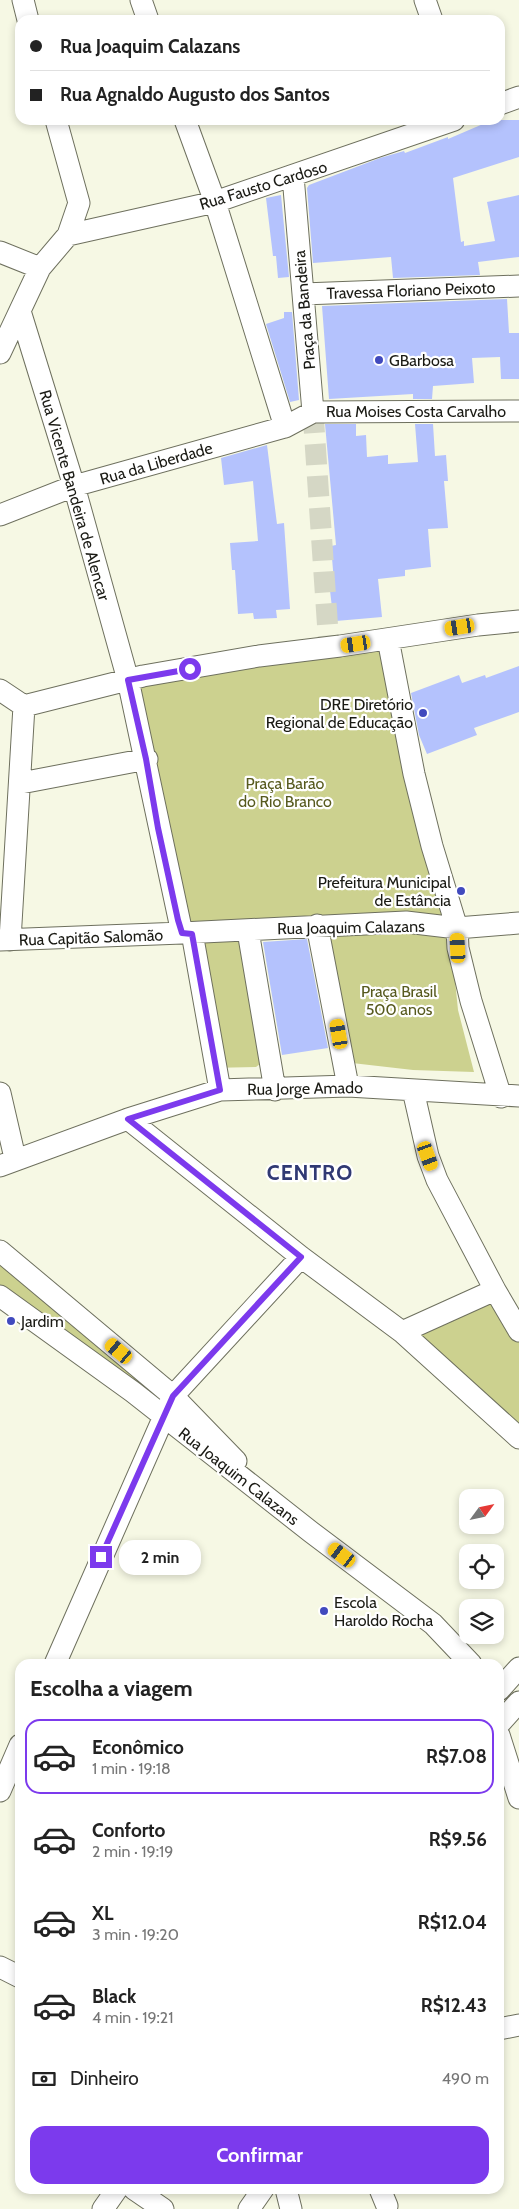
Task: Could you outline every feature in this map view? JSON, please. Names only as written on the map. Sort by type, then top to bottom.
[{"type":"street","points":[[23,0],[27,15]]},
{"type":"street","points":[[140,0],[146,15]]},
{"type":"street","points":[[425,0],[430,15]]},
{"type":"street","points":[[505,102],[519,97]]},
{"type":"street","points":[[0,353],[40,268],[68,235],[79,203],[57,125]]},
{"type":"street","points":[[187,125],[215,202],[285,427],[313,412]]},
{"type":"street","name":"Rua Fausto Cardoso","points":[[68,235],[215,202],[440,125]]},
{"type":"street","name":"Praça da Bandeira","points":[[293,176],[313,412]]},
{"type":"street","points":[[0,252],[40,268]]},
{"type":"street","name":"Travessa Floriano Peixoto","points":[[303,294],[519,286]]},
{"type":"street","name":"Rua Vicente Bandeira de Alencar","points":[[20,310],[74,486],[128,680]]},
{"type":"street","name":"Rua Moises Costa Carvalho","points":[[313,412],[519,411]]},
{"type":"street","name":"Rua da Liberdade","points":[[0,515],[74,486],[285,427]]},
{"type":"street","points":[[0,690],[24,706],[128,680],[259,656],[478,625],[519,621]]},
{"type":"street","points":[[388,639],[414,774],[432,846],[457,928],[458,948],[471,1000],[510,1096]]},
{"type":"street","points":[[128,680],[146,759],[158,828],[187,933],[220,1090]]},
{"type":"street","points":[[5,940],[20,782],[24,706]]},
{"type":"street","points":[[20,782],[146,759]]},
{"type":"street","name":"Rua Joaquim Calazans","points":[[187,933],[406,922],[457,928],[519,923]]},
{"type":"street","points":[[317,925],[348,1086]]},
{"type":"street","points":[[248,930],[275,1090]]},
{"type":"street","name":"Rua Capitão Salomão","points":[[5,940],[187,933]]},
{"type":"street","name":"Rua Jorge Amado","points":[[8,1162],[128,1119],[220,1090],[275,1090],[348,1086],[510,1096]]},
{"type":"street","points":[[413,1090],[424,1142],[437,1180],[495,1290],[519,1331]]},
{"type":"street","points":[[0,1093],[8,1162]]},
{"type":"street","points":[[128,1119],[301,1257],[402,1332],[519,1438]]},
{"type":"street","points":[[0,1251],[173,1396],[219,1442],[271,1500]]},
{"type":"street","points":[[57,1659],[173,1396],[301,1257]]},
{"type":"street","points":[[402,1332],[495,1290]]},
{"type":"street","name":"Rua Joaquim Calazans","points":[[0,1296],[163,1415],[433,1624],[466,1659]]},
{"type":"street","points":[[504,1684],[519,1668]]},
{"type":"street","points":[[504,1718],[519,1702]]},
{"type":"street","points":[[504,1751],[519,1798]]},
{"type":"street","points":[[0,1791],[15,1756]]},
{"type":"street","points":[[0,1967],[15,1974]]},
{"type":"street","points":[[504,2028],[519,2025]]},
{"type":"street","points":[[103,2209],[114,2194]]},
{"type":"street","points":[[141,2194],[163,2209]]},
{"type":"street","points":[[249,2209],[260,2194]]},
{"type":"street","points":[[287,2194],[291,2209]]},
{"type":"green space","name":"Praça Barão do Rio Branco","points":[[381,648],[444,916],[190,927],[139,687],[216,673]]},
{"type":"green space","name":"Praça Brasil 500 anos","points":[[450,931],[458,1010],[474,1072],[413,1070],[352,1063],[327,934]]},
{"type":"green space","points":[[244,937],[260,1064],[256,1067],[209,1068],[187,941]]},
{"type":"green space","points":[[0,1258],[164,1395],[157,1407],[0,1288]]},
{"type":"green space","points":[[493,1280],[519,1328],[519,1446],[400,1332]]},
{"type":"building","points":[[505,120],[519,120],[519,157],[453,178],[461,242],[464,241],[464,246],[495,241],[487,202],[519,195],[519,257],[478,262],[480,275],[393,278],[391,257],[313,263],[307,188],[309,185],[380,158],[404,151],[405,153],[448,137],[448,139],[481,125],[505,125]]},
{"type":"building","points":[[281,195],[289,277],[278,278],[276,256],[273,256],[266,198]]},
{"type":"building","name":"GBarbosa","points":[[507,299],[509,333],[519,333],[519,379],[501,379],[500,357],[472,358],[474,383],[433,386],[432,399],[413,399],[413,394],[329,399],[322,306]]},
{"type":"building","points":[[284,312],[292,312],[299,400],[290,402],[266,324],[284,318]]},
{"type":"building","points":[[325,424],[356,424],[356,436],[366,435],[367,457],[388,455],[388,464],[418,462],[415,424],[433,424],[435,456],[446,455],[448,481],[444,481],[448,528],[428,529],[431,567],[405,570],[405,576],[378,579],[382,617],[336,621],[333,616],[329,582],[334,582],[331,546],[336,545]]},
{"type":"building","points":[[267,445],[277,524],[284,523],[290,609],[276,610],[277,618],[254,619],[253,613],[238,614],[235,570],[232,570],[230,543],[258,541],[253,481],[224,485],[221,458]]},
{"type":"building","points":[[519,666],[519,712],[474,728],[477,735],[427,754],[419,735],[411,693],[459,675],[462,683],[485,675],[486,678]]},
{"type":"building","points":[[307,939],[328,1048],[282,1055],[263,942]]},
{"type":"tunnel","points":[[313,412],[329,647]]},
{"type":"place","name":"GBarbosa","points":[[379,360]]},
{"type":"place","name":"DRE Diretório Regional de Educação","points":[[423,713]]},
{"type":"place","name":"Prefeitura Municipal de Estância","points":[[461,891]]},
{"type":"place","name":"Jardim","points":[[11,1321]]},
{"type":"place","name":"Escola Haroldo Rocha","points":[[324,1611]]},
{"type":"district","name":"CENTRO","points":[[310,1173]]},
{"type":"route","points":[[101,1557],[173,1396],[301,1257],[128,1119],[220,1090],[192,934],[182,933],[178,920],[158,828],[146,759],[128,680],[190,669]]}]
